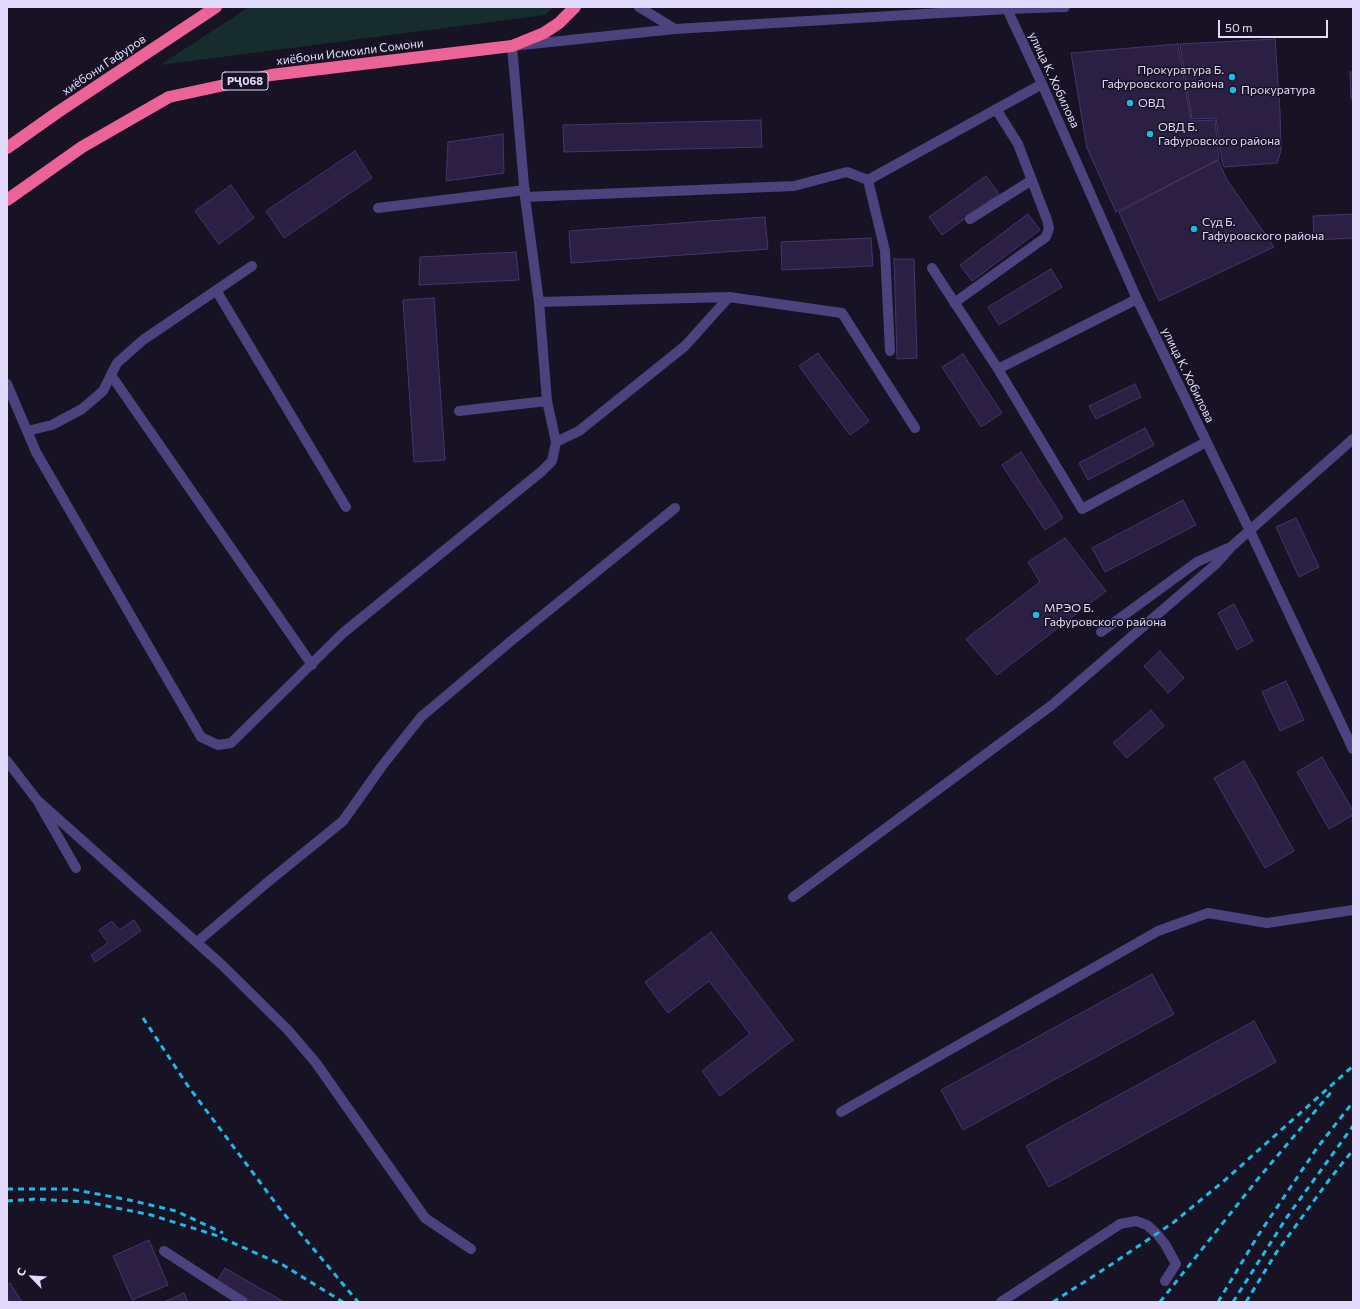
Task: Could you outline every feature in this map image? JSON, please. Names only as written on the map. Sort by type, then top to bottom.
[{"type":"highway","name":"хиёбони Гафуров","points":[[7,148],[216,7]]},
{"type":"highway","name":"РҶ068","points":[[512,46],[544,33],[559,23],[575,7]]},
{"type":"highway","name":"хиёбони Исмоили Сомони","points":[[7,200],[82,147],[169,97],[271,75],[512,46]]},
{"type":"street","points":[[639,7],[675,29]]},
{"type":"street","points":[[7,384],[36,452],[201,737],[218,745],[231,743],[343,633],[542,471],[552,461],[556,442],[547,401],[539,302],[525,193],[512,46],[675,29],[1007,9],[1065,7]]},
{"type":"street","name":"улица К. Хобилова","points":[[1007,9],[1042,84],[1137,299],[1250,530],[1353,749]]},
{"type":"street","points":[[378,208],[525,193],[794,186],[847,172],[868,180],[1042,84]]},
{"type":"street","points":[[954,303],[1046,237],[1049,228],[1018,144],[996,110]]},
{"type":"street","points":[[868,180],[885,251],[890,351]]},
{"type":"street","points":[[970,219],[1032,180]]},
{"type":"street","points":[[27,431],[52,425],[82,409],[103,391],[118,363],[143,340],[252,266]]},
{"type":"street","points":[[932,268],[998,369],[1082,509],[1206,442]]},
{"type":"street","points":[[216,290],[346,507]]},
{"type":"street","points":[[539,302],[729,297],[842,313],[915,428]]},
{"type":"street","points":[[556,442],[580,431],[686,346],[729,297]]},
{"type":"street","points":[[998,369],[1137,299]]},
{"type":"street","points":[[111,375],[312,664]]},
{"type":"street","points":[[459,411],[547,401]]},
{"type":"street","points":[[793,897],[1052,705],[1216,564],[1232,546],[1353,439]]},
{"type":"street","points":[[197,942],[343,821],[382,766],[422,717],[511,641],[676,508]]},
{"type":"street","points":[[1101,632],[1197,562],[1232,546]]},
{"type":"street","points":[[7,761],[37,800],[76,868]]},
{"type":"street","points":[[37,800],[197,942],[288,1030],[316,1063],[425,1218],[471,1249]]},
{"type":"street","points":[[841,1112],[1158,931],[1208,913],[1267,923],[1353,910]]},
{"type":"street","points":[[1001,1302],[1120,1224],[1136,1221],[1147,1224],[1157,1234],[1165,1244],[1176,1264],[1166,1281]]},
{"type":"street","points":[[164,1251],[243,1302]]},
{"type":"green space","points":[[249,7],[553,7],[545,15],[160,65]]},
{"type":"building","name":"Прокуратура Б. Гафуровского района","points":[[1275,39],[1281,151],[1277,163],[1224,167],[1216,118],[1192,119],[1180,44]]},
{"type":"building","name":"ОВД Б. Гафуровского района","points":[[1178,44],[1191,121],[1215,120],[1219,159],[1116,212],[1087,148],[1071,53]]},
{"type":"building","points":[[1350,72],[1353,72],[1353,99],[1351,99]]},
{"type":"building","points":[[761,120],[762,147],[564,152],[563,125]]},
{"type":"building","points":[[503,134],[504,173],[446,181],[448,142]]},
{"type":"building","points":[[355,151],[372,178],[284,238],[266,211]]},
{"type":"building","name":"Суд Б. Гафуровского района","points":[[1218,160],[1227,180],[1274,247],[1159,301],[1119,212]]},
{"type":"building","points":[[986,176],[999,194],[942,235],[929,217]]},
{"type":"building","points":[[231,185],[254,218],[219,244],[195,211]]},
{"type":"building","points":[[1028,214],[1040,230],[972,281],[960,265]]},
{"type":"building","points":[[1353,214],[1353,238],[1314,240],[1313,216]]},
{"type":"building","points":[[765,217],[768,249],[571,263],[569,231]]},
{"type":"building","points":[[871,238],[873,266],[782,270],[781,242]]},
{"type":"building","points":[[516,252],[519,280],[419,285],[420,257]]},
{"type":"building","points":[[894,259],[914,259],[917,358],[897,359]]},
{"type":"building","points":[[1051,269],[1062,287],[999,325],[988,307]]},
{"type":"building","points":[[434,298],[445,460],[414,462],[403,300]]},
{"type":"building","points":[[818,353],[869,421],[850,435],[799,366]]},
{"type":"building","points":[[963,354],[1002,413],[981,427],[942,367]]},
{"type":"building","points":[[1135,384],[1141,397],[1096,419],[1089,406]]},
{"type":"building","points":[[1145,428],[1154,445],[1088,480],[1079,463]]},
{"type":"building","points":[[1021,452],[1063,518],[1045,530],[1002,465]]},
{"type":"building","points":[[1183,500],[1196,525],[1105,572],[1092,548]]},
{"type":"building","points":[[1296,518],[1319,567],[1299,577],[1276,527]]},
{"type":"building","name":"МРЭО Б. Гафуровского района","points":[[1065,538],[1106,591],[997,675],[966,639],[1040,582],[1028,562]]},
{"type":"building","points":[[1234,604],[1253,641],[1237,650],[1218,613]]},
{"type":"building","points":[[1160,651],[1184,678],[1168,693],[1144,666]]},
{"type":"building","points":[[1286,681],[1304,720],[1280,731],[1262,692]]},
{"type":"building","points":[[1151,710],[1164,726],[1127,758],[1113,743]]},
{"type":"building","points":[[1322,757],[1353,811],[1353,815],[1329,829],[1297,772]]},
{"type":"building","points":[[1244,761],[1294,851],[1265,868],[1214,778]]},
{"type":"building","points":[[134,920],[141,931],[95,962],[91,955],[108,943],[99,930],[112,921],[119,930]]},
{"type":"building","points":[[711,932],[793,1040],[720,1096],[702,1071],[750,1034],[709,981],[668,1013],[645,982]]},
{"type":"building","points":[[1152,974],[1174,1014],[963,1130],[941,1090]]},
{"type":"building","points":[[1254,1021],[1276,1062],[1049,1187],[1026,1146]]},
{"type":"building","points":[[149,1240],[168,1285],[132,1300],[113,1256]]},
{"type":"building","points":[[225,1268],[284,1302],[253,1302],[217,1281]]},
{"type":"building","points":[[10,1283],[22,1302],[8,1302],[7,1285]]},
{"type":"building","points":[[184,1293],[188,1302],[164,1302]]},
{"type":"railway","points":[[143,1018],[188,1086],[280,1209],[358,1302]]},
{"type":"railway","points":[[1053,1302],[1174,1222],[1225,1180],[1353,1066]]},
{"type":"railway","points":[[1160,1302],[1257,1180],[1333,1090]]},
{"type":"railway","points":[[1218,1302],[1259,1234],[1317,1148],[1353,1102]]},
{"type":"railway","points":[[1233,1302],[1287,1217],[1353,1126]]},
{"type":"railway","points":[[1246,1302],[1276,1253],[1329,1180],[1353,1150]]},
{"type":"railway","points":[[7,1189],[71,1189],[129,1200],[176,1211],[223,1233]]},
{"type":"railway","points":[[7,1201],[36,1199],[87,1202],[151,1215],[215,1235],[283,1265],[343,1302]]},
{"type":"place","name":"Прокуратура Б. Гафуровского района","points":[[1232,77]]},
{"type":"place","name":"Прокуратура","points":[[1233,90]]},
{"type":"place","name":"ОВД","points":[[1130,103]]},
{"type":"place","name":"ОВД Б. Гафуровского района","points":[[1150,134]]},
{"type":"place","name":"Суд Б. Гафуровского района","points":[[1194,229]]},
{"type":"place","name":"МРЭО Б. Гафуровского района","points":[[1036,615]]}]
